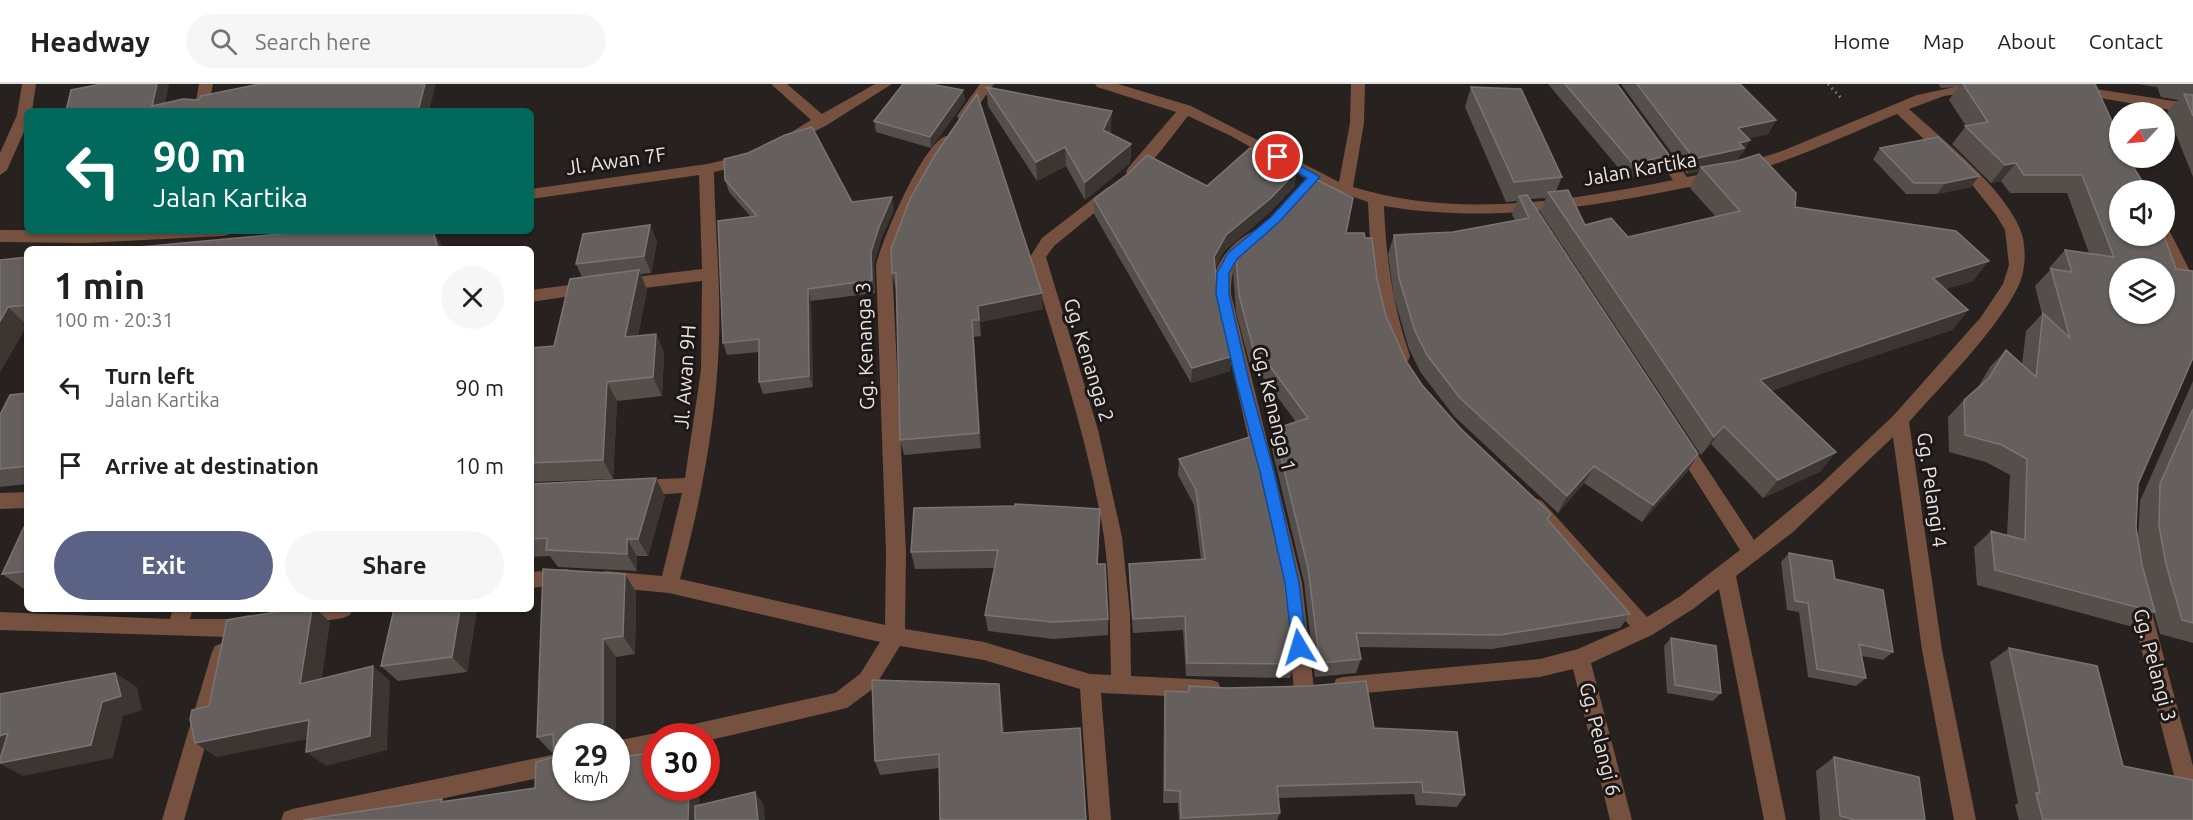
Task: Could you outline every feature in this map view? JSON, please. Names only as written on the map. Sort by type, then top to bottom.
[{"type":"street","points":[[25,108],[29,84]]},
{"type":"street","points":[[202,108],[206,84]]},
{"type":"street","points":[[778,84],[822,122]]},
{"type":"street","points":[[775,147],[885,84]]},
{"type":"street","name":"Gg. Kenanga 3","points":[[895,636],[896,552],[884,265],[888,245],[911,192],[987,84]]},
{"type":"street","name":"Jalan Kartika","points":[[1102,84],[1186,109],[1224,127],[1309,183],[1406,206],[1439,210],[1577,201],[1725,174],[1776,158],[1929,96],[1990,86]]},
{"type":"street","points":[[1344,190],[1357,123],[1358,84]]},
{"type":"street","points":[[1918,84],[1929,96]]},
{"type":"street","points":[[2063,89],[2193,109]]},
{"type":"street","points":[[2085,91],[2097,112]]},
{"type":"street","name":"Gg. Pelangi 4","points":[[1898,107],[1967,170],[2001,211],[2013,230],[2017,265],[2011,285],[1992,315],[1900,420],[1932,650],[1965,820]]},
{"type":"street","name":"Gg. Kenanga 2","points":[[1121,685],[1120,614],[1113,537],[1089,430],[1038,257],[1048,242],[1125,180],[1154,150],[1186,109]]},
{"type":"street","points":[[0,170],[24,115]]},
{"type":"street","points":[[1644,129],[1683,183]]},
{"type":"street","name":"Jl. Awan 7F","points":[[534,194],[707,169],[756,156]]},
{"type":"street","name":"Jl. Awan 9H","points":[[669,585],[694,485],[704,432],[708,384],[710,274],[707,169]]},
{"type":"street","points":[[1376,199],[1379,265],[1387,311],[1407,368]]},
{"type":"street","points":[[1525,206],[1538,226]]},
{"type":"street","name":"Gg. Kenanga 1","points":[[1268,226],[1232,256],[1223,273],[1223,294],[1292,583],[1304,689]]},
{"type":"street","points":[[0,236],[91,234]]},
{"type":"street","points":[[2169,246],[2193,293]]},
{"type":"street","points":[[534,296],[710,274]]},
{"type":"street","points":[[1281,689],[1304,689],[1540,668],[1580,658],[1645,629],[1686,603],[1827,490],[1900,420]]},
{"type":"street","points":[[1674,434],[1752,552]]},
{"type":"street","points":[[622,488],[694,485]]},
{"type":"street","points":[[1523,495],[1645,629]]},
{"type":"street","points":[[0,501],[24,500]]},
{"type":"street","points":[[1726,573],[1775,820]]},
{"type":"street","points":[[534,580],[555,577],[599,578],[669,585],[895,636],[984,651],[1090,683],[1234,690]]},
{"type":"street","name":"Gg. Pelangi 3","points":[[2133,580],[2193,806]]},
{"type":"street","points":[[177,628],[182,612]]},
{"type":"street","points":[[0,621],[229,628],[324,612]]},
{"type":"street","points":[[173,820],[229,628]]},
{"type":"street","points":[[720,728],[840,701],[867,681],[895,636]]},
{"type":"street","name":"Gg. Pelangi 6","points":[[1580,658],[1621,820]]},
{"type":"street","points":[[1090,683],[1100,820]]},
{"type":"street","points":[[292,820],[552,765]]},
{"type":"building","points":[[102,84],[157,84],[152,106],[183,99],[199,100],[201,96],[260,84],[425,84],[419,108],[67,108],[71,90]]},
{"type":"building","points":[[903,84],[930,84],[963,90],[930,137],[874,121]]},
{"type":"building","points":[[1565,84],[1617,84],[1669,155],[1633,164]]},
{"type":"building","points":[[1637,84],[1740,84],[1776,120],[1738,128],[1750,140],[1739,143],[1744,148],[1694,159]]},
{"type":"building","points":[[1963,84],[2095,84],[2109,115],[2109,168],[2134,168],[2142,180],[2109,180],[2109,244],[2082,175],[2024,175],[2016,163],[2005,165],[1965,126],[1988,122]]},
{"type":"building","points":[[986,87],[1112,111],[1103,130],[1131,144],[1085,182],[1065,147],[1036,162]]},
{"type":"building","points":[[1471,87],[1521,89],[1562,177],[1514,182]]},
{"type":"building","points":[[977,94],[1042,293],[978,306],[979,320],[972,320],[979,433],[900,440],[896,273],[892,273],[891,249],[910,199],[935,155]]},
{"type":"building","points":[[2184,94],[2193,95],[2193,116]]},
{"type":"building","points":[[812,127],[852,202],[892,197],[871,252],[872,280],[808,289],[809,376],[759,382],[759,339],[723,343],[718,221],[757,216],[725,180],[724,159],[748,153],[785,135]]},
{"type":"building","points":[[1938,137],[1979,176],[1945,183],[1914,183],[1880,148]]},
{"type":"building","points":[[1250,148],[1297,171],[1271,198],[1226,235],[1214,257],[1218,297],[1233,356],[1192,368],[1094,199],[1129,173],[1147,155],[1207,186]]},
{"type":"building","points":[[1759,154],[1796,193],[1795,207],[1956,231],[1989,261],[1933,278],[1968,310],[1760,380],[1836,452],[1778,480],[1724,426],[1714,437],[1548,192],[1568,190],[1585,225],[1611,218],[1628,237],[1740,211],[1701,167],[1737,161]]},
{"type":"building","points":[[1313,178],[1353,198],[1346,233],[1364,233],[1365,238],[1372,238],[1377,279],[1386,316],[1406,361],[1422,385],[1461,429],[1551,514],[1547,519],[1630,614],[1500,635],[1356,633],[1361,659],[1320,663],[1308,568],[1274,429],[1308,418],[1256,347],[1253,348],[1239,295],[1236,256],[1242,244],[1284,208]]},
{"type":"building","points":[[1527,195],[1698,454],[1653,505],[1594,466],[1567,496],[1460,398],[1427,355],[1415,331],[1399,278],[1394,235],[1453,232],[1529,218],[1519,196]]},
{"type":"building","points":[[650,225],[644,256],[576,264],[583,234]]},
{"type":"building","points":[[280,234],[434,234],[437,246],[150,246]]},
{"type":"building","points":[[2110,246],[2168,246],[2172,258],[2109,258],[2109,324],[2175,324],[2175,266],[2176,269],[2193,271],[2193,358],[2138,484],[2136,527],[2142,565],[2155,612],[1995,570],[1991,531],[2025,540],[2027,459],[2002,445],[1965,435],[1964,400],[1989,378],[2006,350],[2036,377],[2043,313],[2070,338],[2051,269],[2072,272],[2065,250],[2114,257]]},
{"type":"building","points":[[24,257],[24,305],[8,307],[0,321],[0,260]]},
{"type":"building","points":[[639,270],[625,337],[656,334],[653,377],[607,382],[603,460],[534,463],[534,348],[554,346],[570,279]]},
{"type":"building","points":[[24,393],[24,466],[0,469],[0,415],[10,395]]},
{"type":"building","points":[[2193,409],[2193,623],[2182,620],[2166,564],[2159,526],[2160,484]]},
{"type":"building","points":[[1253,436],[1283,569],[1294,664],[1187,663],[1185,616],[1133,619],[1129,564],[1205,559],[1196,490],[1179,459]]},
{"type":"building","points":[[656,478],[638,539],[627,539],[627,554],[546,550],[547,538],[534,539],[534,484]]},
{"type":"building","points":[[1015,504],[1100,509],[1097,564],[1105,564],[1108,619],[1053,622],[985,615],[998,550],[911,552],[914,508],[1015,506]]},
{"type":"building","points":[[24,527],[24,571],[2,574]]},
{"type":"building","points":[[1789,553],[1832,561],[1835,579],[1883,590],[1893,652],[1859,644],[1866,678],[1817,669],[1808,603],[1795,601]]},
{"type":"building","points":[[543,569],[625,574],[623,636],[603,639],[603,723],[552,723],[552,734],[537,737]]},
{"type":"building","points":[[276,612],[312,612],[300,684],[373,666],[370,736],[306,752],[309,720],[195,743],[190,719],[192,710],[209,706],[227,620]]},
{"type":"building","points":[[393,612],[460,612],[452,657],[381,666]]},
{"type":"building","points":[[1671,638],[1716,646],[1721,693],[1675,685]]},
{"type":"building","points":[[2009,648],[2097,666],[2123,766],[2193,780],[2193,820],[2043,820],[2036,793],[2040,793]]},
{"type":"building","points":[[115,673],[121,696],[102,702],[91,745],[0,763],[8,733],[0,736],[0,694]]},
{"type":"building","points":[[872,680],[999,684],[1002,733],[1080,728],[1086,820],[940,820],[939,754],[875,761]]},
{"type":"building","points":[[1366,681],[1374,728],[1457,732],[1465,795],[1423,792],[1422,782],[1277,786],[1280,813],[1181,818],[1180,791],[1165,790],[1165,691],[1189,692],[1189,686],[1226,688],[1309,686]]},
{"type":"building","points":[[642,754],[642,801],[689,801],[688,820],[303,820],[442,799],[441,802],[535,788],[536,762],[552,758],[552,801],[630,801],[630,756]]},
{"type":"building","points":[[1834,757],[1919,777],[1925,820],[1855,820],[1840,816]]},
{"type":"building","points":[[755,792],[758,820],[695,820],[695,806]]},
{"type":"route","points":[[1278,157],[1314,177],[1275,220],[1232,256],[1223,273],[1223,294],[1292,583],[1299,647]]}]
